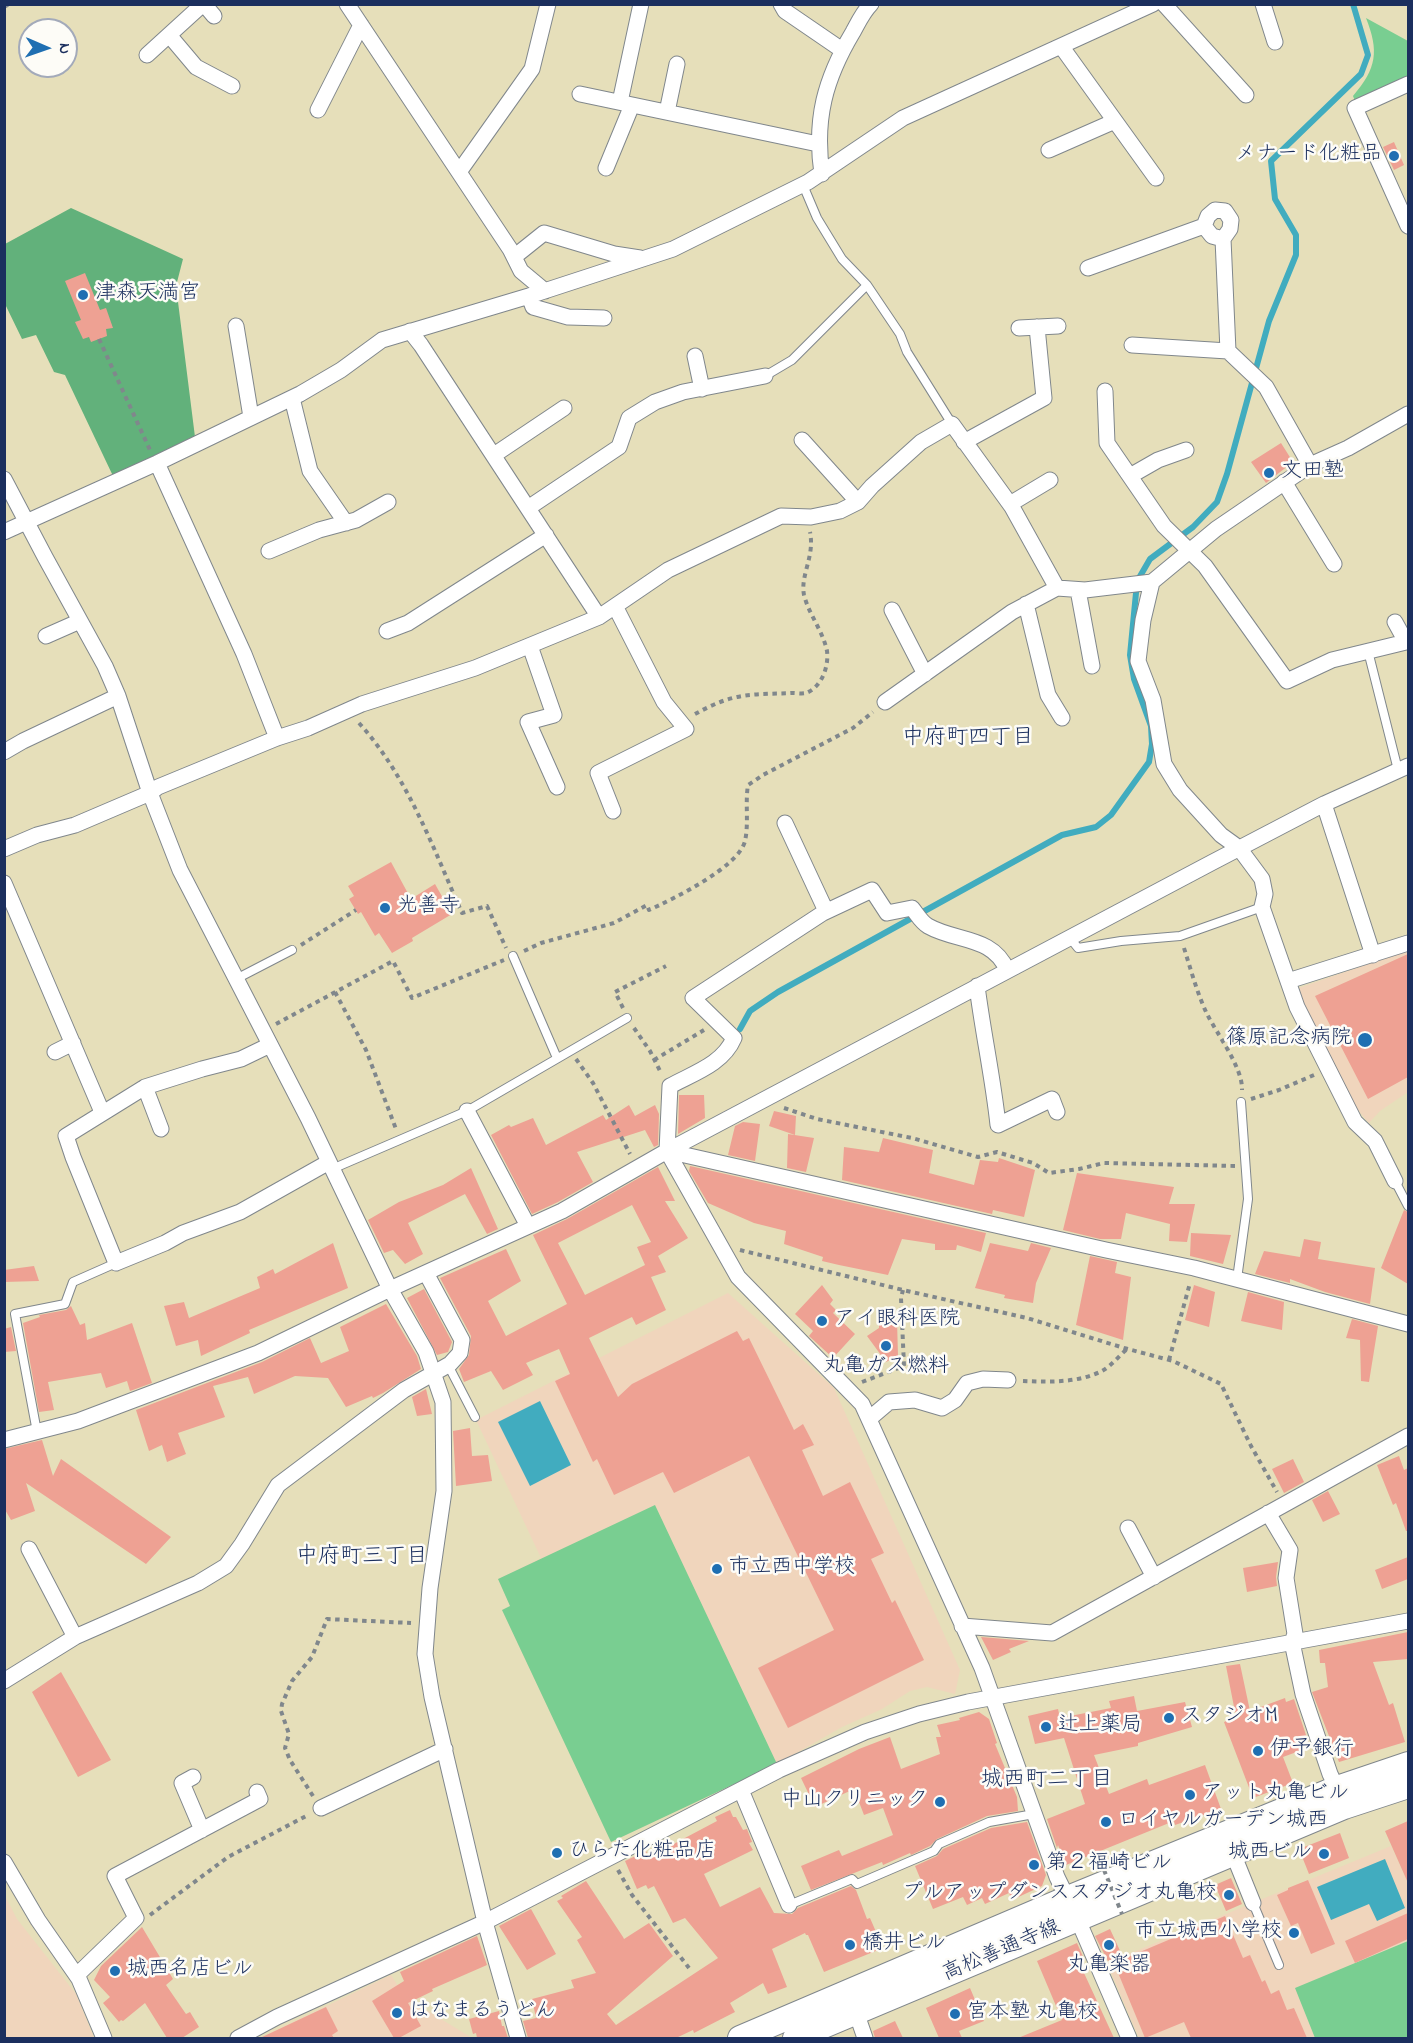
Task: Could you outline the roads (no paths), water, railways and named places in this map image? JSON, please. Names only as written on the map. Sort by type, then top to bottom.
[{"type":"main road","points":[[1341,1797],[1408,1764]]},
{"type":"main road","name":"高松善通寺線","points":[[795,2038],[852,2003],[1078,1920],[1229,1844],[1341,1797],[1408,1786]]},
{"type":"main road","points":[[740,2038],[852,2003],[1068,1898],[1229,1844]]},
{"type":"street","points":[[346,4],[459,172],[521,271],[544,291]]},
{"type":"street","points":[[459,172],[532,69],[548,4]]},
{"type":"street","points":[[606,168],[626,104],[641,4]]},
{"type":"street","points":[[781,4],[785,11],[842,50]]},
{"type":"street","points":[[4,532],[157,463],[292,398],[342,370],[382,340],[529,296],[673,249],[822,174],[903,118],[1061,46],[1134,8],[1153,4]]},
{"type":"street","points":[[1164,4],[1246,95]]},
{"type":"street","points":[[1263,4],[1275,42]]},
{"type":"street","points":[[822,174],[818,144],[826,87],[842,50],[866,6]]},
{"type":"street","points":[[147,55],[169,35],[207,8]]},
{"type":"street","points":[[318,110],[361,25]]},
{"type":"street","points":[[169,35],[196,67],[232,86]]},
{"type":"street","points":[[1061,46],[1156,178]]},
{"type":"street","points":[[668,112],[677,64]]},
{"type":"street","points":[[1408,84],[1355,108],[1408,226]]},
{"type":"street","points":[[580,94],[818,144]]},
{"type":"street","points":[[1049,150],[1115,121]]},
{"type":"street","points":[[1088,268],[1204,226],[1208,216],[1215,210],[1225,211],[1231,220],[1230,229],[1223,239],[1228,351]]},
{"type":"street","points":[[1204,226],[1212,236],[1223,239]]},
{"type":"street","points":[[514,257],[544,233],[603,252],[644,259]]},
{"type":"street","points":[[529,296],[533,307],[567,317],[604,318]]},
{"type":"street","points":[[236,326],[251,417]]},
{"type":"street","points":[[1019,328],[1058,326]]},
{"type":"street","points":[[964,442],[1044,398],[1037,327]]},
{"type":"street","points":[[410,331],[599,617]]},
{"type":"street","points":[[1132,345],[1228,351],[1263,384],[1310,465]]},
{"type":"street","points":[[695,356],[702,388]]},
{"type":"street","points":[[528,508],[619,447],[629,418],[655,402],[683,392],[765,376]]},
{"type":"street","points":[[1106,391],[1107,443],[1164,526],[1205,566],[1287,681],[1332,660],[1406,642],[1395,622]]},
{"type":"street","points":[[292,398],[310,471],[346,523]]},
{"type":"street","points":[[494,455],[564,408]]},
{"type":"street","points":[[885,702],[1012,612],[1057,588],[1078,590],[1149,583],[1188,549],[1310,465],[1348,448],[1408,414]]},
{"type":"street","points":[[4,849],[37,835],[75,825],[150,793],[158,787],[277,738],[308,728],[362,704],[475,669],[599,617],[668,570],[781,516],[807,517],[840,511],[858,502],[872,486],[921,442],[952,424],[1010,504],[1057,588]]},
{"type":"street","points":[[802,440],[858,502]]},
{"type":"street","points":[[1130,476],[1158,460],[1186,450]]},
{"type":"street","points":[[157,463],[243,654],[277,738]]},
{"type":"street","points":[[4,479],[105,666],[118,696],[150,793],[180,870],[263,1030],[390,1289],[426,1352],[434,1373],[443,1402],[444,1491],[430,1588],[425,1654],[432,1697],[485,1922],[518,2038]]},
{"type":"street","points":[[1010,504],[1050,480]]},
{"type":"street","points":[[1284,482],[1334,564]]},
{"type":"street","points":[[269,551],[319,530],[356,520],[388,502]]},
{"type":"street","points":[[387,631],[408,623],[546,535]]},
{"type":"street","points":[[1149,583],[1138,661],[1153,700],[1164,764],[1180,790],[1221,835],[1239,848],[1262,879],[1265,894],[1262,907],[1296,1007],[1355,1122],[1376,1141],[1395,1181]]},
{"type":"street","points":[[1078,590],[1092,666]]},
{"type":"street","points":[[1026,604],[1048,695],[1062,718]]},
{"type":"street","points":[[613,811],[598,773],[686,729],[664,702],[615,606]]},
{"type":"street","points":[[892,610],[925,674]]},
{"type":"street","points":[[46,636],[80,621]]},
{"type":"street","points":[[530,646],[554,715],[528,722],[557,787]]},
{"type":"street","points":[[4,752],[118,696]]},
{"type":"street","points":[[4,1440],[78,1421],[258,1353],[390,1289],[562,1211],[667,1151],[1069,937],[1324,804],[1403,768]]},
{"type":"street","points":[[1324,804],[1372,955]]},
{"type":"street","points":[[785,823],[826,912]]},
{"type":"street","points":[[4,883],[102,1112]]},
{"type":"street","points":[[1007,970],[1002,959],[992,949],[928,926],[916,914],[887,913],[872,890],[826,912],[693,998],[734,1038],[729,1049],[712,1065],[670,1086],[667,1151],[738,1277],[862,1404],[982,1668],[1057,1877],[1129,2038]]},
{"type":"street","points":[[1288,981],[1408,944]]},
{"type":"street","points":[[36,956],[51,950]]},
{"type":"street","points":[[977,986],[982,1027],[992,1071],[998,1125],[1052,1100],[1057,1112]]},
{"type":"street","points":[[55,1052],[73,1043]]},
{"type":"street","points":[[270,1045],[241,1059],[145,1087],[66,1136],[72,1157],[116,1263],[183,1233],[240,1212],[330,1166]]},
{"type":"street","points":[[145,1087],[161,1129]]},
{"type":"street","points":[[466,1111],[528,1226]]},
{"type":"street","points":[[667,1151],[1194,1268],[1408,1323]]},
{"type":"street","points":[[4,1681],[75,1637],[198,1583],[226,1566],[278,1485],[404,1390],[448,1365],[460,1353],[462,1340],[426,1273]]},
{"type":"street","points":[[869,1419],[889,1402],[915,1400],[942,1407],[955,1400],[967,1383],[983,1379],[1008,1380]]},
{"type":"street","points":[[962,1626],[1036,1634],[1052,1633],[1408,1436]]},
{"type":"street","points":[[1268,1513],[1290,1550],[1286,1578],[1295,1634],[1292,1642],[1303,1694],[1330,1774],[1341,1797]]},
{"type":"street","points":[[1128,1528],[1154,1577]]},
{"type":"street","points":[[29,1550],[75,1637]]},
{"type":"street","points":[[238,2038],[277,2017],[485,1922],[779,1770],[865,1732],[919,1714],[969,1702],[1408,1620]]},
{"type":"street","points":[[321,1808],[445,1749]]},
{"type":"street","points":[[193,1776],[182,1783],[202,1830]]},
{"type":"street","points":[[741,1790],[789,1905]]},
{"type":"street","points":[[77,1975],[136,1918],[115,1876],[260,1799],[257,1792]]},
{"type":"street","points":[[1229,1844],[1253,1903]]},
{"type":"street","points":[[4,1862],[38,1920],[77,1975],[104,2038]]},
{"type":"street","points":[[852,2003],[865,2038]]},
{"type":"lane","points":[[803,184],[817,218],[842,259],[867,285],[900,334],[908,352],[952,424]]},
{"type":"lane","points":[[765,376],[792,360],[867,285]]},
{"type":"lane","points":[[1368,651],[1403,768]]},
{"type":"lane","points":[[1069,937],[1078,948],[1122,941],[1180,936],[1262,907]]},
{"type":"lane","points":[[236,979],[292,950]]},
{"type":"lane","points":[[513,956],[557,1058]]},
{"type":"lane","points":[[330,1166],[400,1140],[466,1111],[627,1018]]},
{"type":"lane","points":[[1237,1279],[1248,1200],[1241,1102]]},
{"type":"lane","points":[[1395,1181],[1408,1206]]},
{"type":"lane","points":[[38,1432],[15,1314],[64,1304],[74,1282],[116,1263]]},
{"type":"lane","points":[[448,1365],[475,1417]]},
{"type":"lane","points":[[789,1905],[852,1879],[857,1884],[934,1851],[939,1844],[989,1822],[1034,1814]]},
{"type":"lane","points":[[1253,1903],[1279,1965]]},
{"type":"water","points":[[540,1401],[571,1465],[530,1486],[498,1422]]},
{"type":"water","points":[[1385,1859],[1405,1908],[1377,1921],[1369,1904],[1331,1920],[1317,1887]]},
{"type":"waterway","points":[[740,1029],[750,1011],[778,992],[1062,835],[1096,827],[1111,815],[1149,762],[1152,744],[1151,726],[1134,679],[1130,655],[1139,578],[1150,559],[1193,527],[1217,502],[1227,474],[1269,321],[1296,255],[1296,235],[1275,199],[1271,161],[1361,74],[1368,55],[1353,4]]},
{"type":"place","name":"メナード化粧品","points":[[1394,156]]},
{"type":"place","name":"津森天満宮","points":[[83,295]]},
{"type":"place","name":"文田塾","points":[[1269,473]]},
{"type":"place","name":"光善寺","points":[[385,908]]},
{"type":"place","name":"篠原記念病院","points":[[1365,1040]]},
{"type":"place","name":"アイ眼科医院","points":[[822,1321]]},
{"type":"place","name":"丸亀ガス燃料","points":[[886,1346]]},
{"type":"place","name":"市立西中学校","points":[[717,1569]]},
{"type":"place","name":"スタジオM","points":[[1169,1718]]},
{"type":"place","name":"辻上薬局","points":[[1046,1727]]},
{"type":"place","name":"伊予銀行","points":[[1258,1751]]},
{"type":"place","name":"アット丸亀ビル","points":[[1190,1795]]},
{"type":"place","name":"中山クリニック","points":[[940,1802]]},
{"type":"place","name":"ロイヤルガーデン城西","points":[[1106,1822]]},
{"type":"place","name":"ひらた化粧品店","points":[[557,1853]]},
{"type":"place","name":"城西ビル","points":[[1324,1854]]},
{"type":"place","name":"第２福崎ビル","points":[[1034,1865]]},
{"type":"place","name":"プルアップダンススタジオ丸亀校","points":[[1229,1895]]},
{"type":"place","name":"市立城西小学校","points":[[1294,1933]]},
{"type":"place","name":"橋井ビル","points":[[850,1945]]},
{"type":"place","name":"丸亀楽器","points":[[1109,1945]]},
{"type":"place","name":"城西名店ビル","points":[[115,1971]]},
{"type":"place","name":"はなまるうどん","points":[[397,2013]]},
{"type":"place","name":"宮本塾 丸亀校","points":[[955,2014]]},
{"type":"district","name":"中府町四丁目","points":[[968,739]]},
{"type":"district","name":"中府町三丁目","points":[[362,1558]]},
{"type":"district","name":"城西町二丁目","points":[[1047,1781]]}]
